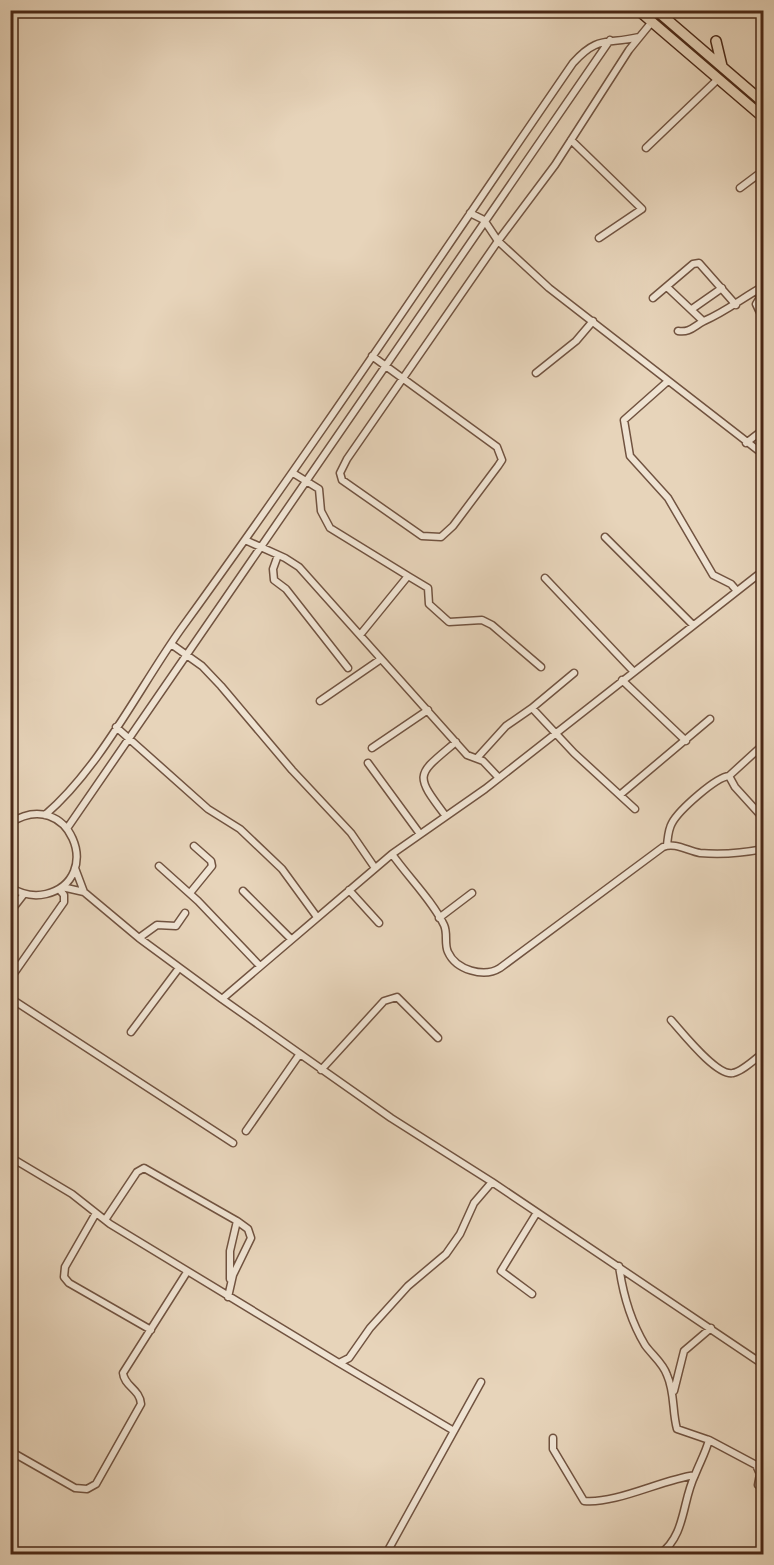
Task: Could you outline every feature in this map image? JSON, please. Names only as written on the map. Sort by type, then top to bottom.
[{"type":"main road","points":[[638,10],[764,118]]},
{"type":"main road","points":[[656,10],[764,103]]},
{"type":"main road","points":[[716,41],[722,68]]},
{"type":"street","points":[[372,356],[386,367],[403,378],[497,447],[502,460],[453,526],[441,537],[422,536],[341,477],[347,459],[403,378],[498,241],[571,140],[639,37],[651,23]]},
{"type":"street","points":[[45,815],[59,802],[116,727],[573,63],[587,47],[610,40],[639,37]]},
{"type":"street","points":[[68,827],[188,657],[259,548],[610,40]]},
{"type":"street","points":[[646,148],[717,80]]},
{"type":"street","points":[[571,140],[642,209],[599,238]]},
{"type":"street","points":[[740,188],[764,170]]},
{"type":"street","points":[[470,213],[484,220],[498,241],[549,288],[764,455]]},
{"type":"street","points":[[653,298],[693,264],[699,263],[736,305]]},
{"type":"street","points":[[667,286],[703,321]]},
{"type":"street","points":[[678,331],[690,331],[703,321],[721,315],[764,286]]},
{"type":"street","points":[[692,309],[722,288]]},
{"type":"street","points":[[764,291],[756,303],[764,321]]},
{"type":"street","points":[[536,373],[576,341],[593,321]]},
{"type":"street","points":[[668,381],[624,420],[628,450],[668,498],[713,575],[727,581],[737,591]]},
{"type":"street","points":[[746,442],[764,429]]},
{"type":"street","points":[[293,473],[314,483],[321,493],[321,511],[330,528],[428,588],[429,604],[450,622],[482,620],[492,625],[541,667]]},
{"type":"street","points":[[605,537],[693,625]]},
{"type":"street","points":[[245,540],[298,567],[467,755],[477,758],[499,778]]},
{"type":"street","points":[[278,555],[273,569],[274,580],[285,589],[348,668]]},
{"type":"street","points":[[222,999],[259,965],[392,854],[499,778],[764,570]]},
{"type":"street","points":[[360,634],[408,576]]},
{"type":"street","points":[[757,576],[764,583]]},
{"type":"street","points":[[545,578],[634,672]]},
{"type":"street","points":[[171,644],[202,666],[221,686],[292,770],[351,833],[375,868]]},
{"type":"street","points":[[320,701],[381,659]]},
{"type":"street","points":[[477,758],[506,726],[574,673]]},
{"type":"street","points":[[622,680],[686,741]]},
{"type":"street","points":[[532,708],[554,733],[635,809]]},
{"type":"street","points":[[372,748],[428,710]]},
{"type":"street","points":[[621,794],[710,719]]},
{"type":"street","points":[[116,727],[208,809],[240,829],[299,891],[317,917]]},
{"type":"street","points":[[445,815],[425,788],[423,777],[429,764],[456,742]]},
{"type":"street","points":[[392,854],[445,926],[448,953],[459,965],[475,972],[495,971],[667,845],[669,830],[675,818],[718,780],[729,777],[764,744]]},
{"type":"street","points":[[368,764],[420,834]]},
{"type":"street","points":[[729,777],[764,819]]},
{"type":"street","points":[[10,823],[32,814],[45,815],[68,827],[77,847],[75,868],[84,891],[139,938],[299,1055],[492,1182],[536,1214],[619,1266],[764,1365]]},
{"type":"street","points":[[667,845],[716,854],[741,854],[764,849]]},
{"type":"street","points":[[190,894],[212,866],[211,861],[194,846]]},
{"type":"street","points":[[159,866],[190,894],[259,965]]},
{"type":"street","points":[[60,888],[75,868]]},
{"type":"street","points":[[10,886],[24,894],[42,895],[60,888],[84,891]]},
{"type":"street","points":[[10,979],[63,902],[64,895],[60,888]]},
{"type":"street","points":[[349,890],[378,923]]},
{"type":"street","points":[[243,891],[291,939]]},
{"type":"street","points":[[439,918],[472,893]]},
{"type":"street","points":[[10,912],[24,894]]},
{"type":"street","points":[[139,938],[157,925],[176,926],[185,913]]},
{"type":"street","points":[[131,1032],[179,968]]},
{"type":"street","points":[[321,1070],[384,1001],[391,998],[397,997],[438,1038]]},
{"type":"street","points":[[10,998],[233,1143]]},
{"type":"street","points":[[670,1020],[713,1066],[726,1073],[737,1072],[764,1052]]},
{"type":"street","points":[[246,1131],[299,1055]]},
{"type":"street","points":[[10,1157],[72,1194],[105,1220],[228,1297],[454,1431]]},
{"type":"street","points":[[105,1220],[137,1172],[147,1168],[237,1221],[248,1229],[251,1238],[231,1282],[228,1297]]},
{"type":"street","points":[[339,1362],[350,1358],[370,1329],[402,1293],[446,1254],[460,1234],[474,1203],[492,1182]]},
{"type":"street","points":[[96,1213],[65,1268],[64,1277],[69,1283],[151,1330]]},
{"type":"street","points":[[532,1294],[501,1271],[536,1214]]},
{"type":"street","points":[[231,1282],[230,1251],[237,1221]]},
{"type":"street","points":[[619,1266],[624,1299],[636,1329],[666,1372],[674,1393]]},
{"type":"street","points":[[10,1451],[75,1488],[87,1489],[96,1484],[140,1408],[140,1396],[124,1379],[123,1373],[188,1272]]},
{"type":"street","points":[[711,1328],[684,1351],[674,1393],[674,1418],[677,1430],[709,1440],[756,1465],[760,1474],[758,1485]]},
{"type":"street","points":[[386,1554],[481,1382]]},
{"type":"street","points":[[553,1438],[553,1449],[584,1501],[636,1491],[666,1480],[695,1475]]},
{"type":"street","points":[[660,1554],[676,1535],[695,1475],[704,1460],[709,1440]]}]
